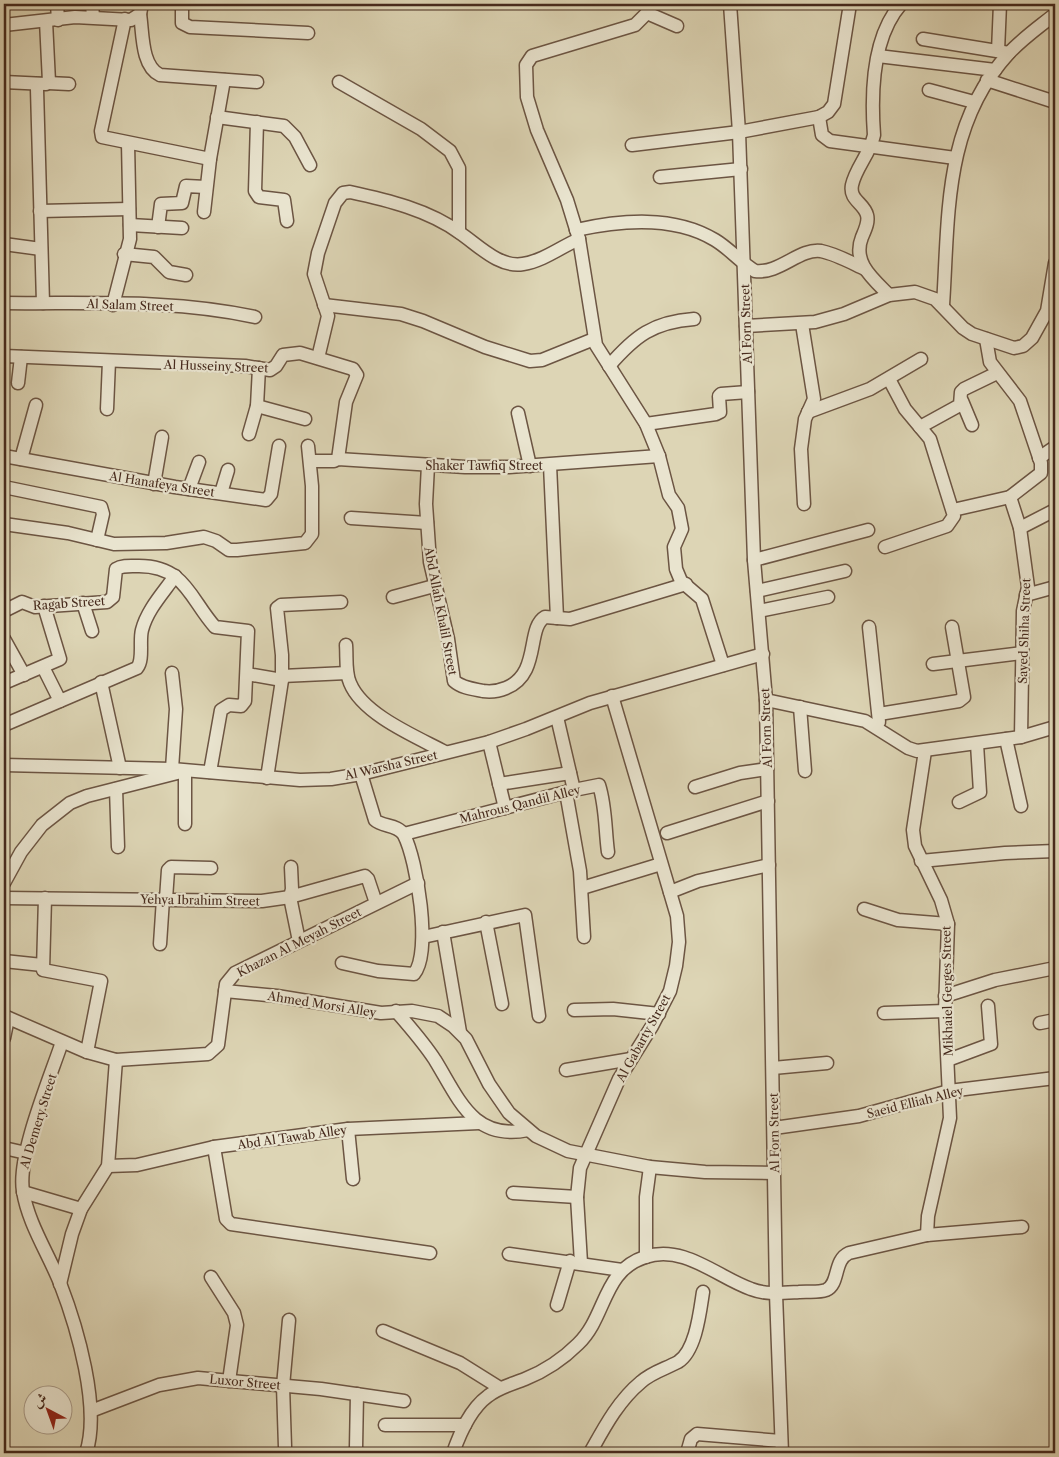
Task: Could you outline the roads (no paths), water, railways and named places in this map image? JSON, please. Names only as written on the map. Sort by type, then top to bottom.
[{"type":"street","points":[[43,303],[37,89],[44,84],[52,20],[56,4]]},
{"type":"street","points":[[182,4],[182,23],[190,28],[308,33]]},
{"type":"street","name":"Al Forn Street","points":[[730,4],[741,169],[754,560],[766,700],[776,1294],[781,1447]]},
{"type":"street","points":[[632,145],[739,132],[819,117],[828,112],[834,104],[850,4]]},
{"type":"street","points":[[889,295],[865,269],[859,258],[858,246],[867,224],[867,213],[854,198],[852,187],[855,175],[872,145],[878,56],[888,23],[901,4]]},
{"type":"street","points":[[1000,4],[1004,52]]},
{"type":"street","points":[[4,25],[52,20],[93,10],[125,19],[136,18],[141,7]]},
{"type":"street","points":[[141,7],[147,62],[154,72],[160,75],[257,82]]},
{"type":"street","points":[[677,26],[649,8],[635,25],[536,53],[527,60],[527,97],[567,200],[578,235],[586,275],[594,339],[646,424],[660,456],[669,495],[678,508],[682,529],[674,546],[676,569],[686,584],[702,598],[723,665]]},
{"type":"street","points":[[943,305],[955,158],[961,133],[974,102],[1004,52],[1055,14]]},
{"type":"street","points":[[125,19],[101,134],[105,139],[210,159]]},
{"type":"street","points":[[923,39],[1004,52]]},
{"type":"street","points":[[878,56],[991,75],[1055,102]]},
{"type":"street","points":[[204,212],[210,159],[224,80]]},
{"type":"street","points":[[4,82],[69,84]]},
{"type":"street","points":[[339,82],[421,129],[450,151],[459,168],[459,232]]},
{"type":"street","points":[[929,90],[974,102]]},
{"type":"street","points":[[217,117],[284,126],[290,130],[310,165]]},
{"type":"street","points":[[819,117],[822,135],[825,139],[955,158]]},
{"type":"street","points":[[257,122],[255,191],[259,197],[284,200],[287,220]]},
{"type":"street","points":[[113,304],[124,254],[130,239],[128,143]]},
{"type":"street","points":[[660,177],[741,169]]},
{"type":"street","points":[[158,227],[161,204],[182,203],[185,188],[188,185],[206,187]]},
{"type":"street","points":[[318,358],[328,316],[314,274],[318,253],[334,203],[343,193],[350,192],[370,196],[409,208],[459,232],[486,253],[510,263],[522,264],[538,260],[578,235],[604,224],[632,222],[679,226],[715,240],[744,265],[755,271],[764,272],[811,252],[821,251],[865,269]]},
{"type":"street","points":[[40,211],[129,209]]},
{"type":"street","points":[[130,225],[182,228]]},
{"type":"street","points":[[4,244],[41,249]]},
{"type":"street","points":[[124,254],[154,258],[168,272],[186,275]]},
{"type":"street","points":[[746,326],[802,324],[844,314],[889,295],[915,292],[928,295],[943,305],[963,328],[986,339],[1014,348],[1023,346],[1032,338],[1047,311],[1055,262]]},
{"type":"street","name":"Al Salam Street","points":[[4,303],[187,307],[255,317]]},
{"type":"street","points":[[324,305],[401,314],[423,321],[485,347],[530,361],[542,360],[594,339]]},
{"type":"street","points":[[609,366],[631,341],[645,332],[660,324],[694,319]]},
{"type":"street","points":[[802,324],[814,399],[804,418],[801,449],[804,504]]},
{"type":"street","points":[[953,510],[1010,497],[1041,473],[1039,458],[1020,401],[997,373],[987,352],[986,339]]},
{"type":"street","name":"Al Husseiny Street","points":[[4,356],[270,370],[274,368],[280,358],[288,353],[300,353],[354,369],[357,375],[346,402],[338,459]]},
{"type":"street","points":[[18,383],[21,357]]},
{"type":"street","points":[[808,412],[849,398],[889,379],[921,359]]},
{"type":"street","points":[[107,409],[109,361]]},
{"type":"street","points":[[249,434],[257,406],[258,368]]},
{"type":"street","points":[[972,425],[962,402],[961,392],[997,373]]},
{"type":"street","points":[[885,547],[947,526],[954,516],[930,439],[905,409],[889,379]]},
{"type":"street","points":[[646,424],[716,414],[720,410],[718,396],[720,394],[748,392]]},
{"type":"street","points":[[920,427],[958,407],[962,402]]},
{"type":"street","points":[[21,459],[36,405]]},
{"type":"street","points":[[257,406],[305,419]]},
{"type":"street","points":[[518,413],[530,466]]},
{"type":"street","points":[[154,484],[162,437]]},
{"type":"street","name":"Al Hanafeya Street","points":[[4,456],[154,484],[261,500],[269,498],[279,446]]},
{"type":"street","points":[[4,524],[138,545],[204,537],[216,541],[229,550],[304,543],[312,534],[308,446]]},
{"type":"street","points":[[1039,458],[1055,447]]},
{"type":"street","name":"Shaker Tawfiq Street","points":[[310,461],[334,461],[338,459],[428,465],[530,466],[660,456]]},
{"type":"street","points":[[189,489],[199,462]]},
{"type":"street","name":"Abd Allah Khalil Street","points":[[428,465],[427,523],[429,555],[434,586],[448,639],[454,681],[463,687],[487,692],[511,686],[525,672],[540,620],[550,616],[570,619],[686,584]]},
{"type":"street","points":[[550,465],[557,618]]},
{"type":"street","points":[[221,493],[228,470]]},
{"type":"street","points":[[4,487],[100,507],[103,514],[97,540]]},
{"type":"street","name":"Sayed Shiha Street","points":[[1010,497],[1020,528],[1028,587],[1023,611],[1020,737]]},
{"type":"street","points":[[1020,528],[1055,510]]},
{"type":"street","points":[[351,518],[427,523]]},
{"type":"street","points":[[754,560],[868,530]]},
{"type":"street","name":"Ragab Street","points":[[4,611],[18,603],[31,607],[110,600],[114,593],[114,572],[118,567],[155,568],[175,576],[188,587],[215,628],[248,631],[247,674]]},
{"type":"street","points":[[757,591],[845,571]]},
{"type":"street","points":[[4,725],[140,665],[142,627],[175,576]]},
{"type":"street","points":[[393,597],[434,586]]},
{"type":"street","points":[[1026,595],[1055,587]]},
{"type":"street","points":[[759,611],[828,597]]},
{"type":"street","points":[[267,778],[282,678],[281,634],[276,612],[282,604],[341,602]]},
{"type":"street","points":[[83,603],[92,631]]},
{"type":"street","points":[[4,683],[57,661],[61,656],[50,629],[44,606]]},
{"type":"street","points":[[869,627],[880,714],[880,729]]},
{"type":"street","points":[[880,714],[959,701],[965,692],[952,627]]},
{"type":"street","points":[[4,639],[24,675]]},
{"type":"street","points":[[346,645],[347,673],[358,696],[368,707],[446,752]]},
{"type":"street","points":[[933,664],[960,662],[1022,652]]},
{"type":"street","name":"Al Warsha Street","points":[[4,765],[179,770],[300,780],[361,774],[489,742],[590,703],[763,654]]},
{"type":"street","points":[[43,667],[60,701]]},
{"type":"street","points":[[172,672],[185,824]]},
{"type":"street","points":[[210,772],[221,710],[226,706],[240,706],[244,704],[247,674],[282,678],[347,673]]},
{"type":"street","points":[[101,682],[120,768]]},
{"type":"street","name":"Al Gabarty Street","points":[[557,1306],[575,1262],[578,1182],[585,1156],[631,1059],[659,1014],[670,991],[676,966],[678,933],[676,916],[612,696]]},
{"type":"street","points":[[766,700],[865,721],[908,748],[925,752],[1020,737],[1055,727]]},
{"type":"street","points":[[800,707],[805,771]]},
{"type":"street","points":[[557,717],[570,773],[570,791],[582,888],[584,937]]},
{"type":"street","points":[[1006,739],[1021,806]]},
{"type":"street","points":[[489,742],[504,808]]},
{"type":"street","points":[[958,802],[980,792],[977,744]]},
{"type":"street","name":"Mikhaiel Gerges Street","points":[[925,752],[913,830],[915,846],[941,900],[948,924],[946,1012],[950,1118],[928,1216],[927,1235]]},
{"type":"street","points":[[695,787],[740,773],[767,769]]},
{"type":"street","points":[[4,883],[31,838],[54,814],[70,803],[87,796],[179,770]]},
{"type":"street","points":[[499,784],[570,773]]},
{"type":"street","points":[[342,963],[378,971],[414,974],[423,937],[418,883],[404,834],[395,827],[376,821],[361,774]]},
{"type":"street","name":"Mahrous Qandil Alley","points":[[404,834],[570,791],[599,786],[605,808],[604,828],[608,852]]},
{"type":"street","points":[[116,789],[118,847]]},
{"type":"street","points":[[667,833],[768,801]]},
{"type":"street","points":[[921,861],[1005,852],[1055,851]]},
{"type":"street","points":[[582,888],[661,864]]},
{"type":"street","points":[[670,892],[698,881],[769,865]]},
{"type":"street","points":[[291,867],[292,889],[290,897],[299,941]]},
{"type":"street","points":[[160,944],[168,870],[171,868],[211,868]]},
{"type":"street","name":"Yehya Ibrahim Street","points":[[4,898],[262,901],[290,897],[365,876],[368,879],[376,903]]},
{"type":"street","name":"Khazan Al Meyah Street","points":[[225,991],[226,984],[235,974],[418,883]]},
{"type":"street","points":[[45,898],[42,965],[44,971],[101,981],[87,1052]]},
{"type":"street","points":[[864,909],[898,920],[948,924]]},
{"type":"street","points":[[423,937],[523,914],[526,917],[540,1016]]},
{"type":"street","points":[[486,922],[502,1004]]},
{"type":"street","points":[[443,932],[460,1032]]},
{"type":"street","points":[[4,961],[42,965]]},
{"type":"street","points":[[946,996],[995,980],[1055,968]]},
{"type":"street","points":[[4,1038],[6,1017],[87,1052],[116,1060],[201,1055],[214,1050],[220,1038],[225,991]]},
{"type":"street","name":"Ahmed Morsi Alley","points":[[225,991],[277,996],[381,1013],[412,1011],[438,1016],[460,1032],[474,1053],[498,1099],[528,1130],[552,1144],[585,1156],[650,1167],[705,1172],[774,1173]]},
{"type":"street","points":[[948,1060],[991,1044],[988,1006]]},
{"type":"street","points":[[574,1010],[613,1009],[659,1014]]},
{"type":"street","points":[[396,1012],[430,1053],[465,1108],[479,1123],[503,1132],[528,1130]]},
{"type":"street","points":[[884,1013],[946,1012]]},
{"type":"street","points":[[1040,1023],[1055,1020]]},
{"type":"street","name":"Al Demery Street","points":[[62,1042],[26,1153],[22,1177],[23,1192],[60,1284],[86,1372],[91,1411],[90,1451]]},
{"type":"street","points":[[566,1070],[631,1059]]},
{"type":"street","points":[[60,1284],[72,1234],[81,1209],[108,1166],[116,1060]]},
{"type":"street","points":[[773,1068],[827,1063]]},
{"type":"street","name":"Saeid Elliah Alley","points":[[774,1128],[859,1116],[949,1091],[1055,1078]]},
{"type":"street","name":"Abd Al Tawab Alley","points":[[108,1166],[122,1167],[151,1163],[214,1147],[348,1129],[479,1123]]},
{"type":"street","points":[[348,1129],[353,1179]]},
{"type":"street","points":[[214,1147],[226,1219],[231,1224],[430,1253]]},
{"type":"street","points":[[4,1148],[26,1153]]},
{"type":"street","points":[[646,1257],[645,1207],[650,1167]]},
{"type":"street","points":[[23,1192],[81,1209]]},
{"type":"street","points":[[513,1194],[577,1197]]},
{"type":"street","points":[[453,1453],[465,1425],[478,1405],[500,1388],[548,1368],[580,1342],[598,1318],[613,1280],[622,1270],[646,1257],[660,1254],[688,1258],[752,1290],[776,1294],[826,1290],[831,1285],[844,1255],[927,1235],[1022,1227]]},
{"type":"street","points":[[509,1254],[622,1270]]},
{"type":"street","points":[[211,1277],[234,1313],[237,1325],[229,1381]]},
{"type":"street","points":[[590,1453],[615,1410],[627,1395],[658,1370],[682,1359],[698,1326],[703,1292]]},
{"type":"street","points":[[285,1447],[283,1386],[289,1320]]},
{"type":"street","points":[[383,1331],[460,1363],[500,1388]]},
{"type":"street","name":"Luxor Street","points":[[91,1411],[178,1380],[198,1378],[404,1400]]},
{"type":"street","points":[[356,1448],[357,1394]]},
{"type":"street","points":[[385,1425],[465,1425]]},
{"type":"street","points":[[687,1453],[691,1439],[697,1434],[781,1447]]}]
